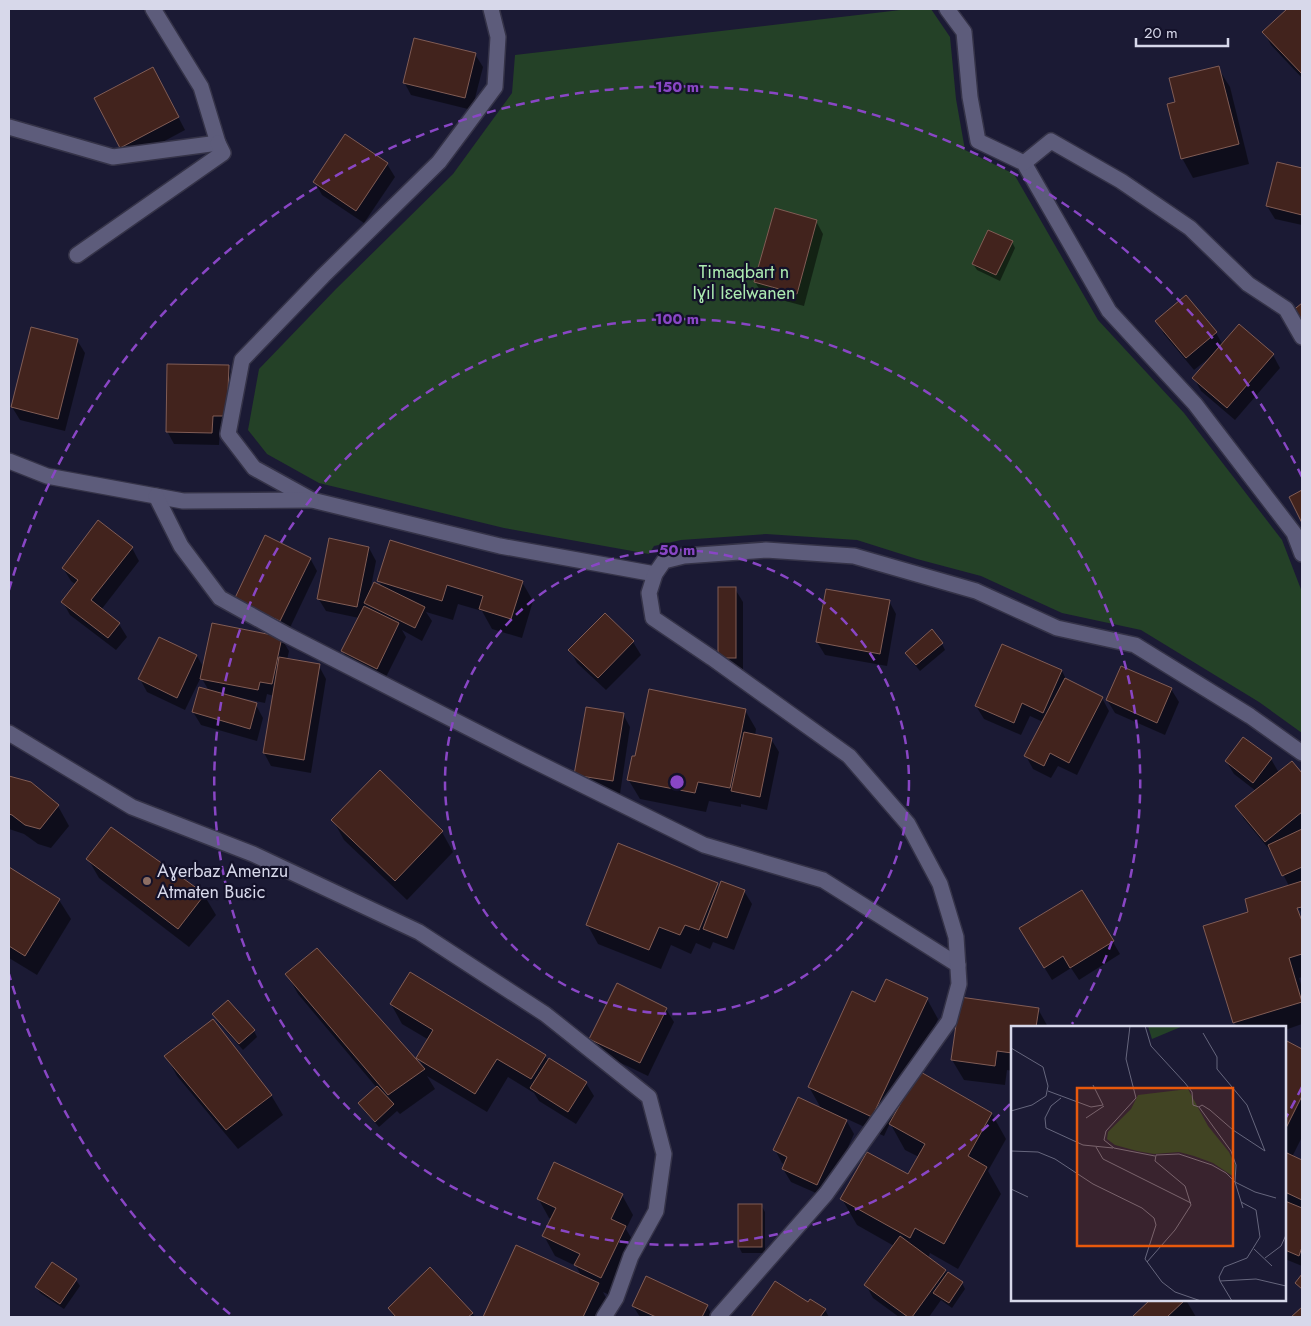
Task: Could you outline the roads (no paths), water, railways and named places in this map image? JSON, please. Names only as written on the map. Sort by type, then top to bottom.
[{"type":"street","points":[[76,255],[223,153],[218,143],[201,87],[153,9]]},
{"type":"street","points":[[312,500],[254,468],[228,434],[242,360],[323,276],[439,162],[494,87],[498,37],[492,9]]},
{"type":"street","points":[[947,9],[964,32],[970,98],[978,141],[1024,163],[1109,311],[1195,404],[1294,533],[1302,554]]},
{"type":"street","points":[[9,127],[113,156],[218,143]]},
{"type":"street","points":[[1024,163],[1051,141],[1121,181],[1190,228],[1248,284],[1286,309],[1302,337]]},
{"type":"street","points":[[9,461],[47,476],[183,502],[312,500],[500,546],[655,574]]},
{"type":"street","points":[[156,496],[181,546],[220,598],[287,635],[526,757],[704,845],[823,880],[958,965]]},
{"type":"street","points":[[718,1317],[826,1194],[949,1021],[959,984],[958,965],[956,937],[940,884],[908,824],[849,756],[653,618],[649,594],[655,574],[664,561],[684,556],[766,550],[854,556],[976,591],[1058,628],[1135,645],[1250,716],[1302,753]]},
{"type":"street","points":[[9,733],[132,807],[253,854],[419,932],[545,1014],[649,1097],[664,1154],[656,1211],[631,1256],[616,1298],[604,1317]]},
{"type":"place","name":"Aɣerbaz Amenzu Atmaten Buɛic","points":[[147,881]]},
{"type":"park label","name":"Timaqbart n Iɣil Iɛelwanen","points":[[744,282]]}]
